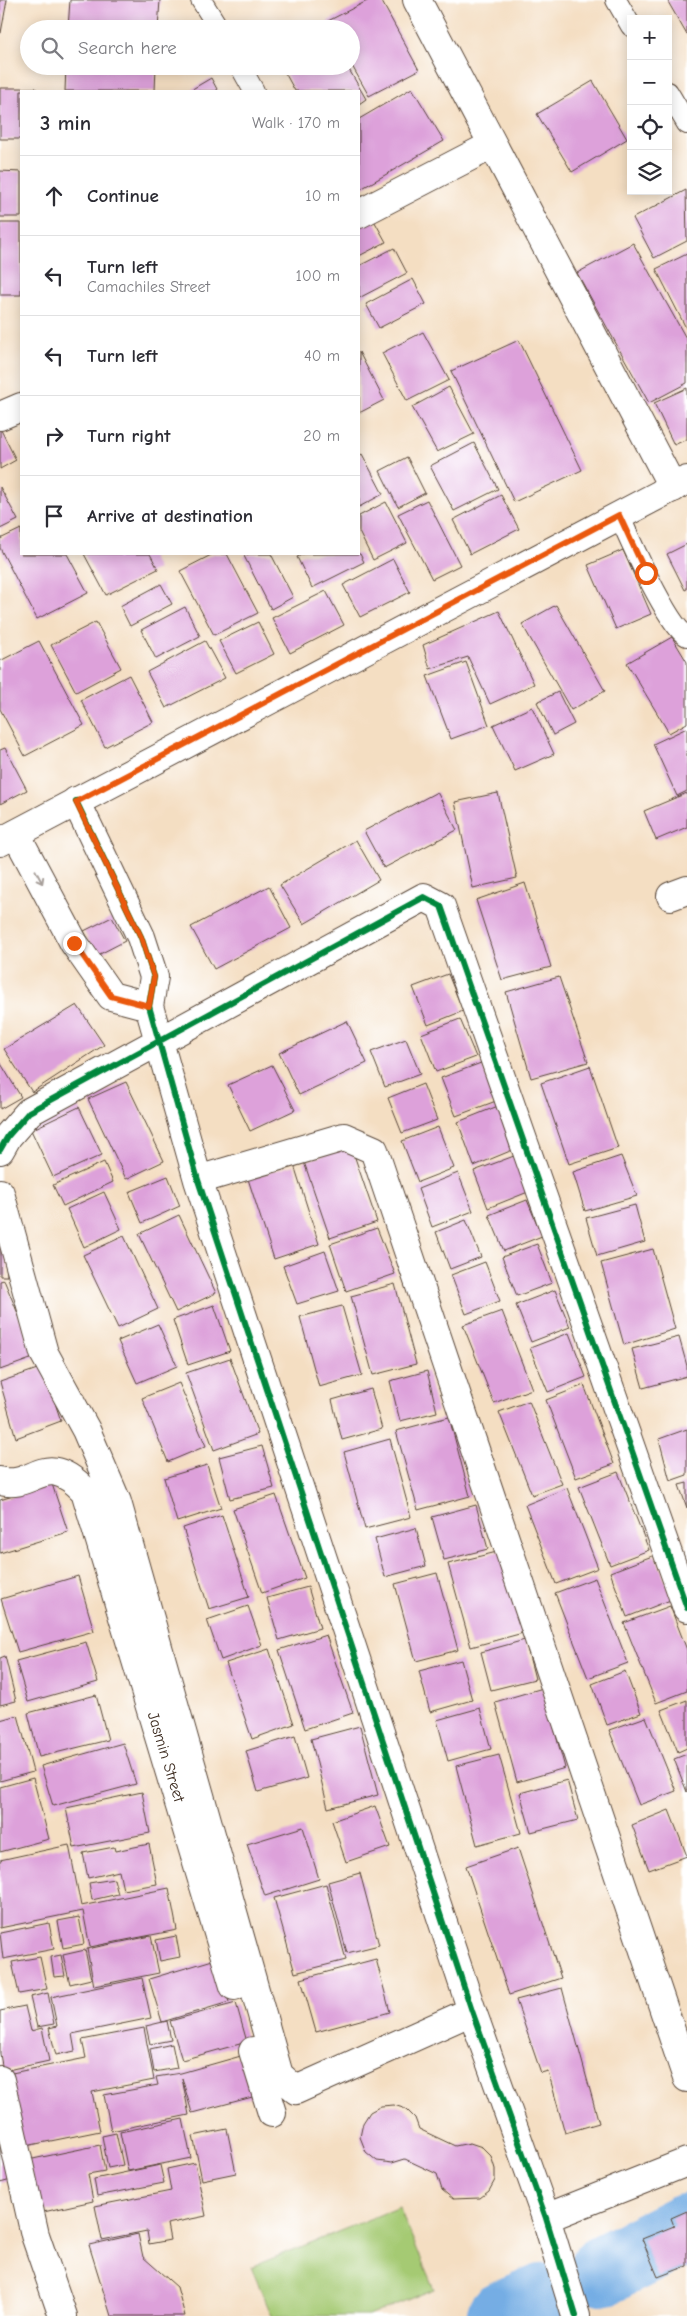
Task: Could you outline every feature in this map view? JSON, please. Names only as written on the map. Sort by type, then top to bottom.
[{"type":"street","points":[[149,1006],[111,996],[74,943],[8,838],[680,484],[492,145],[417,0]]},
{"type":"street","points":[[360,213],[492,145]]},
{"type":"street","points":[[0,416],[20,407]]},
{"type":"street","points":[[76,802],[141,937],[154,977],[149,1006],[157,1041],[198,1180],[472,2010],[546,2218],[576,2316]]},
{"type":"street","points":[[0,1150],[8,1136],[29,1112],[157,1041],[424,897],[440,906],[687,1608]]},
{"type":"street","points":[[198,1180],[344,1137],[374,1150],[687,2078]]},
{"type":"street","points":[[0,1193],[44,1352],[86,1430],[117,1502],[279,2076],[296,2090],[472,2010]]},
{"type":"street","name":"Jasmin Street","points":[[0,1481],[9,1483],[44,1472],[58,1471],[72,1478],[85,1491],[272,2114]]},
{"type":"street","points":[[0,2080],[35,2235],[63,2316]]},
{"type":"street","points":[[546,2218],[687,2162]]},
{"type":"lane","points":[[201,0],[213,20]]},
{"type":"lane","points":[[616,0],[627,19]]},
{"type":"lane","points":[[245,75],[253,90]]},
{"type":"lane","points":[[672,99],[687,124]]},
{"type":"lane","points":[[619,515],[659,596],[673,620],[687,636]]},
{"type":"green space","points":[[399,2207],[434,2289],[368,2316],[272,2316],[251,2267]]},
{"type":"building","points":[[0,0],[7,0],[1,33],[0,33]]},
{"type":"building","points":[[70,0],[160,0],[159,20],[69,20]]},
{"type":"building","points":[[369,0],[381,0],[419,70],[369,96],[357,75],[360,75],[360,20],[330,20]]},
{"type":"building","points":[[667,0],[687,0],[687,35]]},
{"type":"building","points":[[66,75],[156,75],[155,90],[65,90]]},
{"type":"building","points":[[286,75],[352,75],[366,99],[360,103],[360,90],[294,90]]},
{"type":"building","points":[[211,78],[217,90],[191,90]]},
{"type":"building","points":[[593,81],[627,139],[572,172],[537,114]]},
{"type":"building","points":[[0,88],[36,88],[36,90],[20,90],[20,139],[0,139]]},
{"type":"building","points":[[412,88],[444,141],[360,189],[360,118]]},
{"type":"building","points":[[0,171],[20,172],[20,217],[0,217]]},
{"type":"building","points":[[686,190],[687,241],[654,258],[633,218]]},
{"type":"building","points":[[371,215],[386,242],[360,255],[360,220]]},
{"type":"building","points":[[0,223],[20,223],[20,295],[0,295]]},
{"type":"building","points":[[633,243],[687,340],[687,383],[649,403],[577,273]]},
{"type":"building","points":[[394,248],[407,273],[360,297],[360,265]]},
{"type":"building","points":[[687,254],[687,330],[656,269]]},
{"type":"building","points":[[413,279],[426,304],[379,328],[366,304]]},
{"type":"building","points":[[423,332],[449,380],[407,401],[382,353]]},
{"type":"building","points":[[519,340],[582,470],[514,502],[451,371]]},
{"type":"building","points":[[360,354],[384,400],[360,412]]},
{"type":"building","points":[[449,387],[474,434],[437,452],[412,407]]},
{"type":"building","points":[[687,388],[687,439],[674,445],[654,403]]},
{"type":"building","points":[[0,428],[16,460],[0,469]]},
{"type":"building","points":[[474,443],[498,489],[454,511],[430,466]]},
{"type":"building","points":[[362,454],[383,494],[360,506],[360,455]]},
{"type":"building","points":[[407,457],[425,493],[398,507],[380,471]]},
{"type":"building","points":[[0,487],[18,520],[0,529]]},
{"type":"building","points":[[501,495],[519,529],[470,554],[453,520]]},
{"type":"building","points":[[427,500],[460,565],[432,579],[398,514]]},
{"type":"building","points":[[386,502],[407,543],[373,560],[360,534],[360,515]]},
{"type":"building","points":[[20,529],[20,555],[68,555],[88,593],[37,619],[0,548],[0,539]]},
{"type":"building","points":[[687,544],[687,589],[685,590],[667,554]]},
{"type":"building","points":[[623,550],[651,614],[616,629],[588,565]]},
{"type":"building","points":[[360,554],[364,562],[312,588],[297,557],[302,555]]},
{"type":"building","points":[[85,555],[151,555],[158,569],[106,595]]},
{"type":"building","points":[[211,555],[228,555],[258,613],[214,635],[180,571]]},
{"type":"building","points":[[272,555],[293,597],[271,609],[244,556]]},
{"type":"building","points":[[393,559],[410,592],[360,617],[343,585]]},
{"type":"building","points":[[161,584],[172,604],[130,626],[120,606]]},
{"type":"building","points":[[326,591],[344,625],[290,653],[272,618]]},
{"type":"building","points":[[556,605],[605,691],[571,710],[522,624]]},
{"type":"building","points":[[185,607],[200,636],[156,659],[141,630]]},
{"type":"building","points":[[499,611],[534,684],[490,704],[468,657],[430,669],[423,645]]},
{"type":"building","points":[[96,622],[121,668],[76,692],[51,645]]},
{"type":"building","points":[[258,622],[274,654],[236,673],[219,641]]},
{"type":"building","points":[[672,637],[687,662],[687,723],[669,733],[627,663]]},
{"type":"building","points":[[39,641],[84,725],[25,756],[0,709],[0,661]]},
{"type":"building","points":[[205,641],[225,678],[166,708],[147,672]]},
{"type":"building","points":[[466,662],[489,725],[451,739],[427,676]]},
{"type":"building","points":[[129,675],[153,722],[105,747],[81,700]]},
{"type":"building","points":[[558,692],[574,724],[553,735],[537,702]]},
{"type":"building","points":[[532,707],[554,754],[515,771],[493,725]]},
{"type":"building","points":[[687,728],[687,791],[677,796],[653,744]]},
{"type":"building","points":[[5,748],[27,790],[0,804],[0,750]]},
{"type":"building","points":[[437,792],[457,830],[384,868],[364,831]]},
{"type":"building","points":[[498,793],[517,878],[473,888],[455,802]]},
{"type":"building","points":[[687,793],[687,827],[656,840],[644,811]]},
{"type":"building","points":[[356,840],[379,880],[304,924],[280,885]]},
{"type":"building","points":[[525,883],[551,967],[502,980],[476,900]]},
{"type":"building","points":[[269,886],[291,928],[214,969],[191,927]]},
{"type":"building","points":[[112,917],[125,941],[96,956],[84,931]]},
{"type":"building","points":[[448,974],[463,1011],[428,1025],[413,987]]},
{"type":"building","points":[[559,977],[588,1062],[531,1078],[506,992]]},
{"type":"building","points":[[77,1005],[104,1045],[32,1092],[4,1049]]},
{"type":"building","points":[[460,1019],[476,1057],[436,1072],[421,1034]]},
{"type":"building","points":[[347,1021],[367,1063],[299,1095],[279,1053]]},
{"type":"building","points":[[406,1039],[420,1074],[385,1087],[371,1052]]},
{"type":"building","points":[[0,1062],[21,1097],[0,1109]]},
{"type":"building","points":[[481,1063],[496,1101],[456,1116],[441,1078]]},
{"type":"building","points":[[272,1065],[295,1110],[250,1131],[228,1085]]},
{"type":"building","points":[[590,1066],[618,1148],[569,1164],[541,1083]]},
{"type":"building","points":[[126,1082],[164,1161],[126,1179],[88,1099]]},
{"type":"building","points":[[423,1084],[437,1120],[402,1133],[388,1098]]},
{"type":"building","points":[[498,1106],[515,1149],[474,1166],[458,1122]]},
{"type":"building","points":[[79,1107],[102,1155],[53,1177],[31,1130]]},
{"type":"building","points":[[438,1127],[454,1168],[418,1182],[402,1141]]},
{"type":"building","points":[[351,1146],[377,1222],[330,1238],[304,1162]]},
{"type":"building","points":[[514,1156],[528,1192],[488,1208],[474,1171]]},
{"type":"building","points":[[621,1156],[637,1196],[585,1211],[573,1172]]},
{"type":"building","points":[[104,1162],[113,1182],[63,1206],[53,1185]]},
{"type":"building","points":[[294,1165],[319,1244],[274,1259],[248,1179]]},
{"type":"building","points":[[458,1173],[473,1211],[432,1227],[418,1189]]},
{"type":"building","points":[[168,1176],[180,1206],[142,1223],[129,1192]]},
{"type":"building","points":[[104,1192],[121,1229],[84,1247],[67,1209]]},
{"type":"building","points":[[527,1200],[542,1236],[504,1251],[489,1215]]},
{"type":"building","points":[[635,1205],[645,1242],[597,1256],[586,1218]]},
{"type":"building","points":[[179,1215],[216,1293],[176,1312],[139,1234]]},
{"type":"building","points":[[466,1220],[481,1257],[450,1269],[436,1232]]},
{"type":"building","points":[[377,1228],[395,1274],[346,1291],[330,1244]]},
{"type":"building","points":[[0,1232],[5,1232],[7,1276],[0,1276]]},
{"type":"building","points":[[124,1236],[158,1309],[118,1328],[83,1255]]},
{"type":"building","points":[[537,1244],[552,1283],[517,1296],[502,1257]]},
{"type":"building","points":[[653,1249],[675,1329],[624,1345],[601,1263]]},
{"type":"building","points":[[325,1251],[339,1291],[297,1304],[283,1266]]},
{"type":"building","points":[[485,1262],[500,1301],[466,1314],[451,1275]]},
{"type":"building","points":[[4,1280],[36,1357],[0,1370],[0,1281]]},
{"type":"building","points":[[395,1284],[416,1364],[373,1375],[351,1296]]},
{"type":"building","points":[[555,1290],[570,1327],[531,1342],[516,1305]]},
{"type":"building","points":[[214,1305],[230,1351],[188,1365],[173,1320]]},
{"type":"building","points":[[342,1306],[362,1375],[319,1387],[300,1317]]},
{"type":"building","points":[[502,1311],[532,1389],[494,1403],[463,1325]]},
{"type":"building","points":[[158,1324],[177,1366],[137,1383],[118,1341]]},
{"type":"building","points":[[569,1333],[586,1377],[548,1392],[530,1348]]},
{"type":"building","points":[[679,1337],[687,1366],[687,1376],[643,1388],[632,1349]]},
{"type":"building","points":[[230,1358],[258,1434],[214,1450],[186,1373]]},
{"type":"building","points":[[43,1367],[61,1421],[16,1438],[0,1382]]},
{"type":"building","points":[[427,1371],[437,1412],[400,1421],[390,1381]]},
{"type":"building","points":[[179,1383],[206,1446],[168,1462],[142,1398]]},
{"type":"building","points":[[584,1385],[614,1464],[576,1478],[546,1400]]},
{"type":"building","points":[[371,1389],[382,1429],[342,1440],[332,1400]]},
{"type":"building","points":[[529,1401],[562,1484],[532,1495],[499,1412]]},
{"type":"building","points":[[449,1417],[470,1496],[418,1510],[396,1431]]},
{"type":"building","points":[[687,1429],[687,1475],[670,1481],[659,1439]]},
{"type":"building","points":[[390,1439],[411,1517],[365,1529],[344,1452]]},
{"type":"building","points":[[262,1446],[274,1488],[230,1499],[219,1457]]},
{"type":"building","points":[[207,1465],[221,1508],[177,1522],[164,1478]]},
{"type":"building","points":[[618,1472],[649,1550],[610,1565],[579,1487]]},
{"type":"building","points":[[687,1483],[687,1508],[679,1485]]},
{"type":"building","points":[[52,1484],[68,1532],[0,1553],[0,1500]]},
{"type":"building","points":[[567,1488],[598,1568],[556,1584],[525,1505]]},
{"type":"building","points":[[276,1495],[305,1578],[262,1593],[233,1509]]},
{"type":"building","points":[[476,1505],[488,1549],[444,1560],[432,1517]]},
{"type":"building","points":[[222,1515],[249,1597],[209,1609],[183,1528]]},
{"type":"building","points":[[416,1528],[426,1566],[385,1577],[375,1539]]},
{"type":"building","points":[[501,1551],[523,1633],[471,1647],[448,1564]]},
{"type":"building","points":[[655,1555],[673,1599],[627,1617],[610,1572]]},
{"type":"building","points":[[437,1573],[458,1650],[416,1661],[395,1584]]},
{"type":"building","points":[[78,1576],[94,1631],[18,1652],[1,1599]]},
{"type":"building","points":[[595,1578],[628,1663],[588,1678],[555,1593]]},
{"type":"building","points":[[308,1587],[320,1628],[279,1640],[267,1598]]},
{"type":"building","points":[[248,1606],[262,1645],[221,1660],[207,1620]]},
{"type":"building","points":[[670,1606],[687,1650],[687,1691],[656,1703],[624,1623]]},
{"type":"building","points":[[326,1635],[353,1713],[305,1729],[279,1650]]},
{"type":"building","points":[[525,1640],[535,1679],[491,1690],[481,1652]]},
{"type":"building","points":[[86,1642],[98,1682],[28,1702],[16,1661]]},
{"type":"building","points":[[269,1649],[294,1724],[252,1739],[226,1663]]},
{"type":"building","points":[[5,1656],[16,1701],[0,1705],[0,1658]]},
{"type":"building","points":[[461,1660],[472,1700],[430,1712],[419,1671]]},
{"type":"building","points":[[625,1671],[641,1713],[607,1725],[592,1684]]},
{"type":"building","points":[[543,1688],[565,1768],[517,1782],[495,1702]]},
{"type":"building","points":[[96,1695],[108,1740],[39,1757],[28,1713]]},
{"type":"building","points":[[687,1700],[687,1748],[678,1752],[661,1710]]},
{"type":"building","points":[[480,1708],[491,1749],[448,1761],[437,1720]]},
{"type":"building","points":[[18,1715],[33,1772],[0,1781],[0,1720]]},
{"type":"building","points":[[646,1717],[676,1791],[639,1805],[609,1730]]},
{"type":"building","points":[[360,1726],[378,1795],[328,1808],[311,1739]]},
{"type":"building","points":[[295,1736],[307,1778],[258,1792],[246,1751]]},
{"type":"building","points":[[123,1743],[136,1784],[53,1806],[41,1766]]},
{"type":"building","points":[[687,1754],[687,1792],[674,1759]]},
{"type":"building","points":[[499,1755],[521,1833],[477,1845],[456,1766]]},
{"type":"building","points":[[33,1778],[49,1839],[0,1852],[0,1787]]},
{"type":"building","points":[[567,1780],[578,1820],[531,1832],[520,1793]]},
{"type":"building","points":[[142,1792],[150,1833],[74,1848],[66,1808]]},
{"type":"building","points":[[375,1806],[390,1847],[346,1862],[332,1821]]},
{"type":"building","points":[[669,1810],[687,1856],[649,1870],[632,1825]]},
{"type":"building","points":[[303,1827],[319,1879],[265,1896],[247,1844]]},
{"type":"building","points":[[149,1844],[157,1884],[123,1890],[119,1871],[88,1878],[83,1853],[114,1847],[115,1851]]},
{"type":"building","points":[[69,1845],[81,1906],[169,1888],[177,1930],[90,1947],[83,1911],[0,1928],[0,1860]]},
{"type":"building","points":[[518,1848],[561,1978],[509,1995],[466,1866]]},
{"type":"building","points":[[360,1873],[379,1945],[347,1953],[328,1882]]},
{"type":"building","points":[[114,1879],[118,1894],[92,1900],[89,1883]]},
{"type":"building","points":[[326,1884],[346,1960],[295,1973],[274,1898]]},
{"type":"building","points":[[79,1917],[84,1944],[63,1948],[58,1921]]},
{"type":"building","points":[[49,1923],[54,1949],[3,1959],[0,1933]]},
{"type":"building","points":[[151,1936],[159,1973],[94,1986],[87,1949]]},
{"type":"building","points":[[176,1936],[180,1957],[160,1961],[156,1940]]},
{"type":"building","points":[[85,1950],[91,1979],[70,1984],[63,1955]]},
{"type":"building","points":[[61,1955],[65,1976],[54,1977],[51,1957]]},
{"type":"building","points":[[40,1957],[47,1989],[19,1994],[12,1962]]},
{"type":"building","points":[[216,1959],[229,2002],[162,2022],[149,1979]]},
{"type":"building","points":[[376,1959],[390,2012],[316,2032],[301,1979]]},
{"type":"building","points":[[142,1978],[151,2018],[72,2034],[75,2051],[56,2055],[49,2028],[57,2026],[51,1997]]},
{"type":"building","points":[[562,1988],[599,2123],[565,2133],[548,2071],[541,2073],[516,2000]]},
{"type":"building","points":[[48,1993],[54,2024],[37,2027],[30,1997]]},
{"type":"building","points":[[236,2003],[247,2042],[182,2060],[170,2021]]},
{"type":"building","points":[[25,2006],[31,2031],[42,2028],[49,2061],[3,2071],[0,2054],[0,2011]]},
{"type":"building","points":[[167,2021],[171,2040],[150,2044],[146,2026]]},
{"type":"building","points":[[144,2028],[154,2080],[92,2092],[100,2131],[16,2148],[2,2075],[86,2058],[82,2040]]},
{"type":"building","points":[[172,2044],[177,2068],[154,2072],[150,2049]]},
{"type":"building","points":[[248,2054],[260,2095],[192,2113],[182,2078],[189,2115],[111,2131],[104,2095],[158,2085],[156,2077],[181,2073]]},
{"type":"building","points":[[394,2105],[406,2109],[415,2118],[419,2129],[455,2146],[470,2143],[482,2147],[491,2156],[495,2169],[495,2180],[489,2191],[480,2198],[453,2199],[442,2190],[437,2174],[405,2159],[392,2163],[377,2161],[366,2152],[360,2137],[363,2123],[370,2112],[381,2106]]},
{"type":"building","points":[[183,2119],[191,2158],[128,2171],[120,2132]]},
{"type":"building","points":[[227,2129],[236,2173],[202,2180],[193,2136]]},
{"type":"building","points":[[116,2133],[123,2165],[108,2168],[102,2136]]},
{"type":"building","points":[[0,2137],[11,2180],[0,2183]]},
{"type":"building","points":[[100,2145],[105,2171],[88,2174],[93,2201],[39,2213],[28,2160]]},
{"type":"building","points":[[195,2163],[206,2216],[167,2224],[170,2240],[149,2244],[147,2231],[102,2240],[95,2206],[171,2191],[167,2169]]},
{"type":"building","points":[[160,2165],[164,2183],[97,2196],[94,2179]]},
{"type":"building","points":[[687,2211],[687,2266],[658,2277],[642,2239],[674,2226],[671,2218]]},
{"type":"building","points":[[138,2234],[143,2257],[177,2287],[185,2316],[111,2316],[89,2245]]},
{"type":"waterway","points":[[604,2270],[687,2228]]},
{"type":"waterway","points":[[502,2316],[544,2298]]},
{"type":"cycle path","points":[[76,801],[141,937],[154,977],[149,1006],[198,1180],[472,2011],[546,2218],[576,2316]]},
{"type":"cycle path","points":[[0,1150],[8,1136],[29,1112],[424,897],[441,906],[687,1608]]},
{"type":"route","points":[[74,943],[111,996],[149,1006],[154,977],[141,937],[76,802],[619,515],[646,573]]}]
